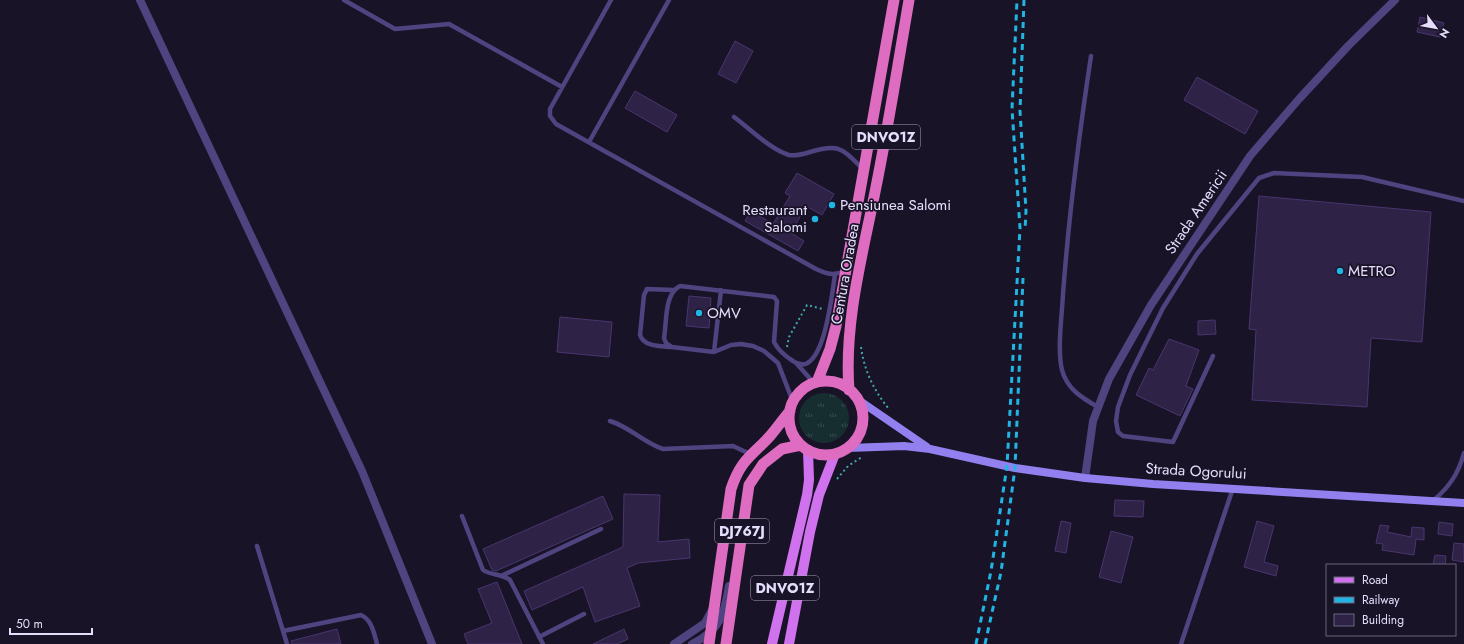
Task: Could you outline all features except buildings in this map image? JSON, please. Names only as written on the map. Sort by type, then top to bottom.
[{"type":"highway","name":"Centura Oradea","points":[[815,382],[834,337],[840,273],[863,169],[894,0]]},
{"type":"highway","name":"Centura Oradea","points":[[849,390],[848,353],[852,316],[909,0]]},
{"type":"highway","points":[[791,406],[799,393],[815,382],[828,381],[840,384],[849,390],[857,399],[862,409],[862,420],[858,435],[848,448],[835,454],[817,454],[804,448]]},
{"type":"highway","name":"DNVO1Z","points":[[791,406],[789,421],[795,438],[804,448]]},
{"type":"highway","name":"DJ767J","points":[[709,644],[731,489],[736,473],[750,454],[770,436],[791,406]]},
{"type":"highway","name":"DJ767J","points":[[726,644],[749,485],[763,464],[782,449],[804,448]]},
{"type":"main road","name":"Strada Ogorului","points":[[857,399],[930,449]]},
{"type":"main road","name":"Strada Ogorului","points":[[848,448],[904,446],[930,449],[1011,467],[1085,478],[1153,484],[1234,487],[1464,503]]},
{"type":"main road","name":"DNVO1Z","points":[[772,644],[807,495],[809,480],[804,448]]},
{"type":"main road","name":"DNVO1Z","points":[[789,644],[810,532],[819,495],[835,454]]},
{"type":"street","points":[[140,0],[362,471],[432,644]]},
{"type":"street","name":"Strada Americii","points":[[1085,478],[1089,441],[1098,407],[1109,379],[1151,305],[1250,156],[1334,61],[1395,0]]},
{"type":"street","points":[[692,644],[711,632],[725,612],[731,573],[739,561]]},
{"type":"street","points":[[674,644],[705,623],[715,606]]},
{"type":"lane","points":[[344,0],[395,29],[449,24],[562,87]]},
{"type":"lane","points":[[611,0],[550,109],[550,116],[556,124],[827,274],[840,273],[830,304],[824,336],[817,355],[810,362],[797,364]]},
{"type":"lane","points":[[589,142],[669,0]]},
{"type":"lane","points":[[1091,56],[1076,153],[1060,337],[1062,369],[1069,386],[1082,397],[1098,407]]},
{"type":"lane","points":[[734,117],[778,150],[790,155],[803,154],[828,146],[839,149],[863,169]]},
{"type":"lane","points":[[1213,356],[1173,442],[1131,438],[1123,436],[1118,432],[1116,421],[1118,407],[1130,375],[1163,308],[1198,254],[1259,178],[1274,173],[1362,177],[1464,201]]},
{"type":"lane","points":[[791,406],[778,363],[764,351],[741,344],[731,345],[714,352],[646,344],[641,340],[640,335],[644,295],[647,289],[673,290],[680,286],[774,297],[777,301],[774,342],[776,348],[797,364],[815,382]]},
{"type":"lane","points":[[672,347],[666,343],[664,338],[670,296],[673,290]]},
{"type":"lane","points":[[714,352],[721,290]]},
{"type":"lane","points":[[610,421],[618,424],[653,446],[663,449],[733,446],[750,454]]},
{"type":"lane","points":[[1434,500],[1447,489],[1455,478],[1464,453]]},
{"type":"lane","points":[[1181,644],[1234,487]]},
{"type":"lane","points":[[462,516],[483,570],[489,574],[503,575],[601,529]]},
{"type":"lane","points":[[258,546],[287,644]]},
{"type":"lane","points":[[503,575],[510,580],[543,644]]},
{"type":"lane","points":[[539,637],[584,614]]},
{"type":"lane","points":[[283,631],[361,615],[367,617],[372,626],[377,644]]},
{"type":"path","points":[[783,354],[788,344],[789,337],[807,305],[824,310],[825,303],[830,304]]},
{"type":"path","points":[[860,344],[869,377],[880,396],[893,413]]},
{"type":"green space","points":[[824,393],[833,395],[844,404],[849,418],[847,427],[838,438],[824,443],[815,441],[804,432],[799,418],[801,409],[810,398]]},
{"type":"railway","points":[[976,644],[991,571],[1007,466],[1020,228],[1012,109],[1017,0]]},
{"type":"railway","points":[[1024,0],[1020,111],[1026,211],[1025,230]]},
{"type":"railway","points":[[985,644],[1001,572],[1015,468],[1023,278]]},
{"type":"place","name":"Pensiunea Salomi","points":[[832,205]]},
{"type":"place","name":"Restaurant Salomi","points":[[815,219]]},
{"type":"place","name":"METRO","points":[[1340,271]]},
{"type":"place","name":"OMV","points":[[699,313]]}]
